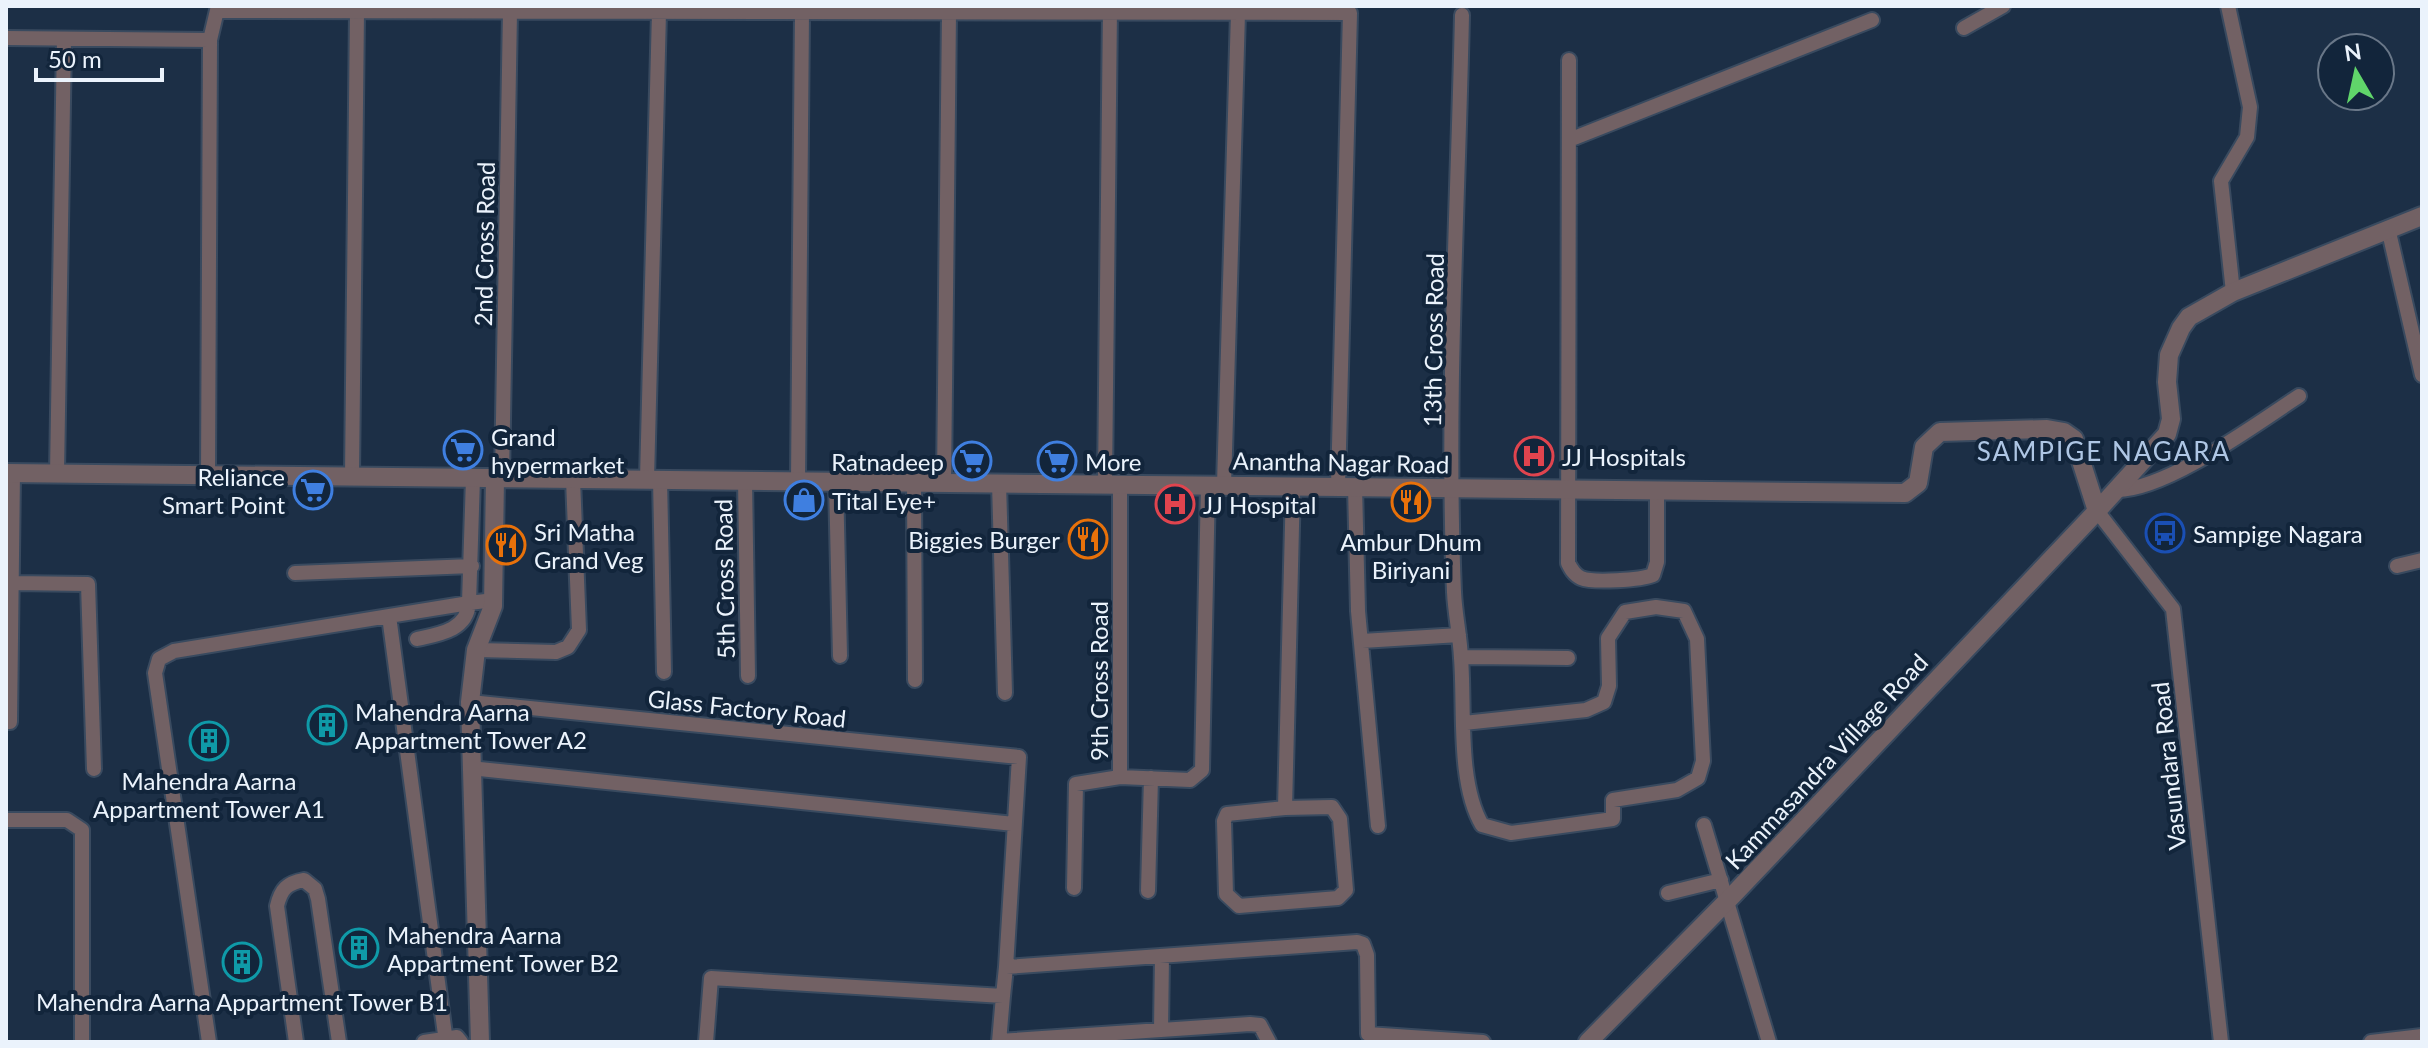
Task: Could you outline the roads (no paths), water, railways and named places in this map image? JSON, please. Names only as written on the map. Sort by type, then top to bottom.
[{"type":"street","points":[[1964,28],[2003,6]]},
{"type":"street","points":[[2228,6],[2250,107],[2247,137],[2221,181],[2233,292]]},
{"type":"street","points":[[208,475],[210,40],[218,8],[1238,13],[1300,9],[1350,13],[1347,486],[1378,826]]},
{"type":"street","name":"9th Cross Road","points":[[1074,888],[1076,784],[1120,777],[1112,483],[1110,10]]},
{"type":"street","points":[[352,476],[357,11]]},
{"type":"street","name":"2nd Cross Road","points":[[499,478],[510,11]]},
{"type":"street","points":[[659,12],[654,479],[664,672]]},
{"type":"street","points":[[798,481],[802,12]]},
{"type":"street","points":[[944,482],[949,12]]},
{"type":"street","points":[[1120,777],[1190,780],[1202,770],[1238,13]]},
{"type":"street","name":"13th Cross Road","points":[[1462,15],[1452,487],[1454,595],[1461,657],[1464,723],[1471,806],[1482,825],[1511,833],[1613,819],[1613,800],[1677,790],[1698,778],[1703,761],[1697,639],[1684,611],[1656,607],[1625,612],[1608,638],[1609,686],[1604,702],[1586,710],[1464,723]]},
{"type":"street","points":[[1569,140],[1872,20]]},
{"type":"street","points":[[6,38],[210,40]]},
{"type":"street","points":[[57,474],[64,40]]},
{"type":"street","points":[[1569,60],[1568,563],[1572,572],[1582,579],[1644,579],[1653,575],[1657,562],[1657,489]]},
{"type":"street","points":[[2097,511],[2170,427],[2167,368],[2181,328],[2200,310],[2233,292],[2422,216]]},
{"type":"street","points":[[2388,228],[2422,375]]},
{"type":"street","points":[[2117,490],[2136,490],[2215,450],[2299,396]]},
{"type":"street","name":"Anantha Nagar Road","points":[[10,473],[1905,493],[1918,483],[1924,447],[1934,435],[1948,430],[2047,429],[2064,432],[2074,439],[2097,511]]},
{"type":"street","points":[[6,722],[10,722],[10,473]]},
{"type":"street","points":[[417,639],[461,626],[468,615],[473,478]]},
{"type":"street","points":[[480,1042],[470,702],[476,650],[488,627],[494,600],[499,478]]},
{"type":"street","points":[[476,650],[556,652],[568,647],[579,630],[573,479]]},
{"type":"street","name":"5th Cross Road","points":[[745,480],[748,676]]},
{"type":"street","points":[[836,481],[840,656]]},
{"type":"street","points":[[914,482],[915,680]]},
{"type":"street","points":[[999,483],[1005,693]]},
{"type":"street","points":[[1285,808],[1293,486]]},
{"type":"street","name":"Kammasandra Village Road","points":[[1588,1042],[1727,901],[2097,511]]},
{"type":"street","name":"Vasundara Road","points":[[2097,511],[2173,609],[2221,1042]]},
{"type":"street","points":[[2397,566],[2422,560]]},
{"type":"street","points":[[295,573],[472,566]]},
{"type":"street","points":[[12,583],[88,584],[94,769]]},
{"type":"street","points":[[209,1042],[155,673],[159,659],[174,651],[494,600]]},
{"type":"street","points":[[389,616],[445,1040]]},
{"type":"street","points":[[1362,641],[1459,635]]},
{"type":"street","points":[[1461,657],[1568,658]]},
{"type":"street","name":"Glass Factory Road","points":[[470,702],[1019,757],[1014,824]]},
{"type":"street","points":[[470,768],[1014,824],[999,1041],[1161,1030],[1207,1035],[1260,1025],[1269,1042]]},
{"type":"street","points":[[1148,891],[1151,778]]},
{"type":"street","points":[[1332,807],[1336,810],[1340,819],[1344,894],[1239,906],[1226,894],[1224,821],[1227,814],[1285,808],[1332,807]]},
{"type":"street","points":[[6,820],[67,820],[82,830],[82,1042]]},
{"type":"street","points":[[1704,825],[1769,1042]]},
{"type":"street","points":[[296,1042],[277,906],[280,892],[291,882],[304,880],[315,889],[318,899],[339,1042]]},
{"type":"street","points":[[1668,893],[1721,880]]},
{"type":"street","points":[[1006,967],[1357,942],[1363,944],[1367,955],[1368,1034],[1483,1042]]},
{"type":"street","points":[[1161,1030],[1162,956]]},
{"type":"street","points":[[706,1042],[711,978],[1003,996]]},
{"type":"street","points":[[2371,1042],[2422,1036]]},
{"type":"street","points":[[424,1042],[457,1037],[461,1042]]},
{"type":"place","name":"Grand hypermarket","points":[[463,450]]},
{"type":"place","name":"JJ Hospitals","points":[[1534,456]]},
{"type":"place","name":"Ratnadeep","points":[[972,461]]},
{"type":"place","name":"More","points":[[1057,461]]},
{"type":"place","name":"Reliance Smart Point","points":[[313,490]]},
{"type":"place","name":"Tital Eye+","points":[[804,500]]},
{"type":"place","name":"Ambur Dhum Biriyani","points":[[1411,502]]},
{"type":"place","name":"JJ Hospital","points":[[1175,504]]},
{"type":"place","name":"Sampige Nagara","points":[[2165,533]]},
{"type":"place","name":"Biggies Burger","points":[[1088,539]]},
{"type":"place","name":"Sri Matha Grand Veg","points":[[506,545]]},
{"type":"place","name":"Mahendra Aarna Appartment Tower A2","points":[[327,725]]},
{"type":"place","name":"Mahendra Aarna Appartment Tower A1","points":[[209,741]]},
{"type":"place","name":"Mahendra Aarna Appartment Tower B2","points":[[359,948]]},
{"type":"place","name":"Mahendra Aarna Appartment Tower B1","points":[[242,962]]},
{"type":"district","name":"SAMPIGE NAGARA","points":[[2104,451]]}]
